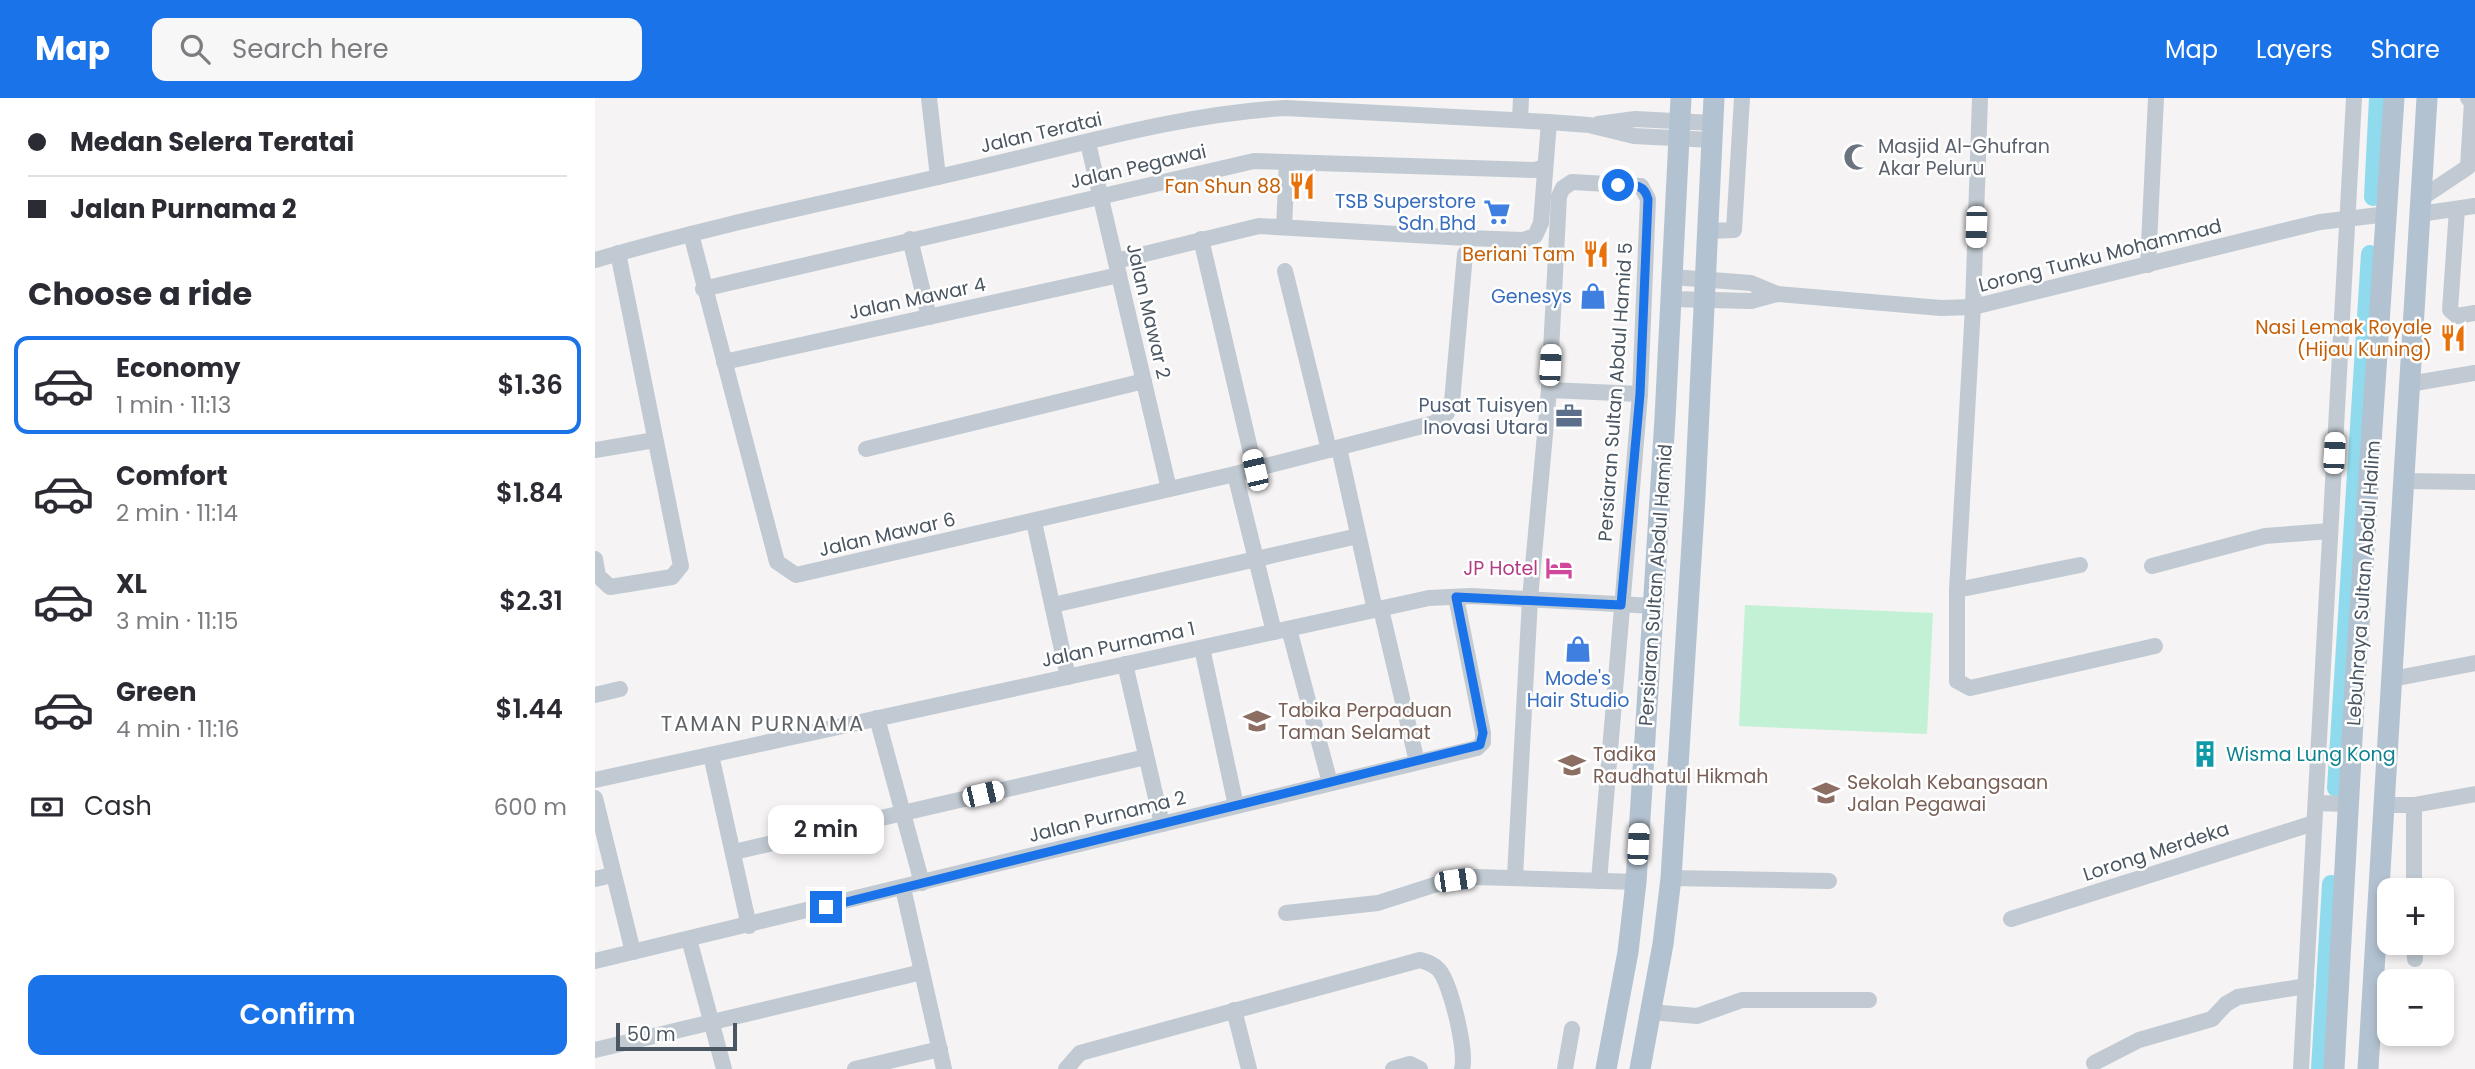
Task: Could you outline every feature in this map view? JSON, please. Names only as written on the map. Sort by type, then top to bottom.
[{"type":"main road","name":"Persiaran Sultan Abdul Hamid","points":[[1606,1069],[1629,952],[1636,882],[1654,607],[1681,98]]},
{"type":"main road","name":"Persiaran Sultan Abdul Hamid","points":[[1640,1069],[1671,878],[1714,98]]},
{"type":"main road","name":"Lebuhraya Sultan Abdul Halim","points":[[2334,1069],[2394,98]]},
{"type":"main road","name":"Lebuhraya Sultan Abdul Halim","points":[[2368,1069],[2427,98]]},
{"type":"street","points":[[929,98],[938,177]]},
{"type":"street","points":[[1520,120],[1521,98]]},
{"type":"street","points":[[1707,231],[1734,230],[1742,98]]},
{"type":"street","points":[[1980,98],[1973,307],[1957,590],[1957,681],[1963,687],[1970,688],[2155,646]]},
{"type":"street","points":[[2148,265],[2156,98]]},
{"type":"street","points":[[2301,1069],[2354,98]]},
{"type":"street","points":[[2420,207],[2467,167],[2472,102],[2467,98]]},
{"type":"street","name":"Jalan Teratai","points":[[595,260],[691,234],[1250,104],[1589,125],[1635,119],[1678,130],[1712,132]]},
{"type":"street","points":[[1545,167],[1549,122]]},
{"type":"street","name":"Jalan Mawar 2","points":[[1088,143],[1169,489]]},
{"type":"street","name":"Jalan Pegawai","points":[[703,289],[1254,161],[1535,170],[1545,167]]},
{"type":"street","points":[[1284,227],[1287,162]]},
{"type":"street","name":"Jalan Mawar 4","points":[[724,362],[929,317],[1118,268],[1201,239],[1245,228],[1284,227],[1523,240],[1535,236],[1539,230],[1545,167]]},
{"type":"street","name":"Persiaran Sultan Abdul Hamid 5","points":[[1549,390],[1559,196],[1563,188],[1573,182],[1640,186],[1646,191],[1648,199],[1640,394],[1599,881]]},
{"type":"street","points":[[2420,207],[2456,209],[2475,206]]},
{"type":"street","points":[[2456,209],[2450,310],[2457,316],[2475,313]]},
{"type":"street","name":"Lorong Tunku Mohammad","points":[[1671,299],[1705,290],[1751,283],[1777,294],[1941,308],[1973,307],[2347,218],[2388,214]]},
{"type":"street","name":"Jalan Mawar 6","points":[[691,234],[703,289],[777,562],[789,572],[807,574],[1255,470],[1425,427],[1447,413],[1452,402],[1465,254]]},
{"type":"street","points":[[910,239],[929,317]]},
{"type":"street","points":[[1201,239],[1255,470]]},
{"type":"street","points":[[595,559],[598,576],[610,587],[620,588],[672,577],[679,572],[681,566],[618,253]]},
{"type":"street","points":[[1285,271],[1378,609],[1416,762]]},
{"type":"street","name":"Lorong Tunku Mohammad","points":[[1672,277],[1705,290]]},
{"type":"street","points":[[2409,384],[2475,373]]},
{"type":"street","points":[[866,449],[1144,381]]},
{"type":"street","points":[[1515,876],[1530,599],[1549,390],[1640,394]]},
{"type":"street","points":[[595,450],[655,440]]},
{"type":"street","points":[[1235,474],[1256,559],[1331,783]]},
{"type":"street","points":[[2404,481],[2475,482]]},
{"type":"street","points":[[1034,522],[1068,677]]},
{"type":"street","points":[[2152,566],[2265,536],[2330,531]]},
{"type":"street","points":[[1053,605],[1358,536]]},
{"type":"street","points":[[1957,590],[2080,565]]},
{"type":"street","name":"Jalan Purnama 1","points":[[595,780],[1378,609],[1456,597],[1654,607]]},
{"type":"street","name":"Jalan Purnama 2","points":[[595,961],[749,926],[1477,748],[1483,742],[1456,597]]},
{"type":"street","points":[[1202,648],[1236,806]]},
{"type":"street","points":[[2392,678],[2475,663]]},
{"type":"street","points":[[1125,664],[1162,824]]},
{"type":"street","points":[[595,695],[620,689]]},
{"type":"street","points":[[877,718],[922,883]]},
{"type":"street","points":[[711,755],[749,926]]},
{"type":"street","points":[[734,852],[1146,757]]},
{"type":"street","points":[[2384,805],[2414,805],[2475,794]]},
{"type":"street","points":[[595,798],[633,952]]},
{"type":"street","points":[[2316,803],[2349,804]]},
{"type":"street","points":[[2414,805],[2414,878]]},
{"type":"street","name":"Lorong Merdeka","points":[[2011,919],[2314,823]]},
{"type":"street","points":[[595,879],[613,875]]},
{"type":"street","points":[[1286,913],[1378,903],[1455,880],[1515,876],[1636,882]]},
{"type":"street","points":[[1671,878],[1829,881]]},
{"type":"street","points":[[903,888],[944,1069]]},
{"type":"street","points":[[689,939],[724,1069]]},
{"type":"street","points":[[1066,1069],[1080,1053],[1413,961],[1426,961],[1438,968],[1443,976],[1465,1052],[1462,1069]]},
{"type":"street","points":[[595,1050],[922,972]]},
{"type":"street","points":[[2094,1063],[2139,1040],[2212,1018],[2238,997],[2306,986]]},
{"type":"street","points":[[1650,1012],[1697,1016],[1742,1000],[1869,1000]]},
{"type":"street","points":[[1234,1010],[1249,1069]]},
{"type":"street","points":[[1565,1069],[1573,1029]]},
{"type":"street","points":[[855,1069],[940,1049]]},
{"type":"street","points":[[1393,1069],[1410,1064],[1420,1069]]},
{"type":"green space","points":[[1745,605],[1933,613],[1927,734],[1739,726]]},
{"type":"waterway","points":[[2373,197],[2378,98]]},
{"type":"waterway","points":[[2336,788],[2370,254]]},
{"type":"waterway","points":[[2320,1069],[2331,884]]},
{"type":"place","name":"Masjid Al-Ghufran Akar Peluru","points":[[1857,157]]},
{"type":"place","name":"Fan Shun 88","points":[[1302,186]]},
{"type":"place","name":"TSB Superstore Sdn Bhd","points":[[1497,212]]},
{"type":"place","name":"Beriani Tam","points":[[1596,254]]},
{"type":"place","name":"Genesys","points":[[1593,296]]},
{"type":"place","name":"Nasi Lemak Royale (Hijau Kuning)","points":[[2453,338]]},
{"type":"place","name":"Pusat Tuisyen Inovasi Utara","points":[[1569,416]]},
{"type":"place","name":"JP Hotel","points":[[1559,568]]},
{"type":"place","name":"Mode's Hair Studio","points":[[1578,649]]},
{"type":"place","name":"Tabika Perpaduan Taman Selamat","points":[[1257,721]]},
{"type":"place","name":"Wisma Lung Kong","points":[[2205,754]]},
{"type":"place","name":"Tadika Raudhatul Hikmah","points":[[1572,765]]},
{"type":"place","name":"Sekolah Kebangsaan Jalan Pegawai","points":[[1826,793]]},
{"type":"district","name":"TAMAN PURNAMA","points":[[763,724]]},
{"type":"route","points":[[826,907],[1477,748],[1483,742],[1483,733],[1456,597],[1621,605],[1640,394],[1648,199],[1646,191],[1640,186],[1618,185]]}]
